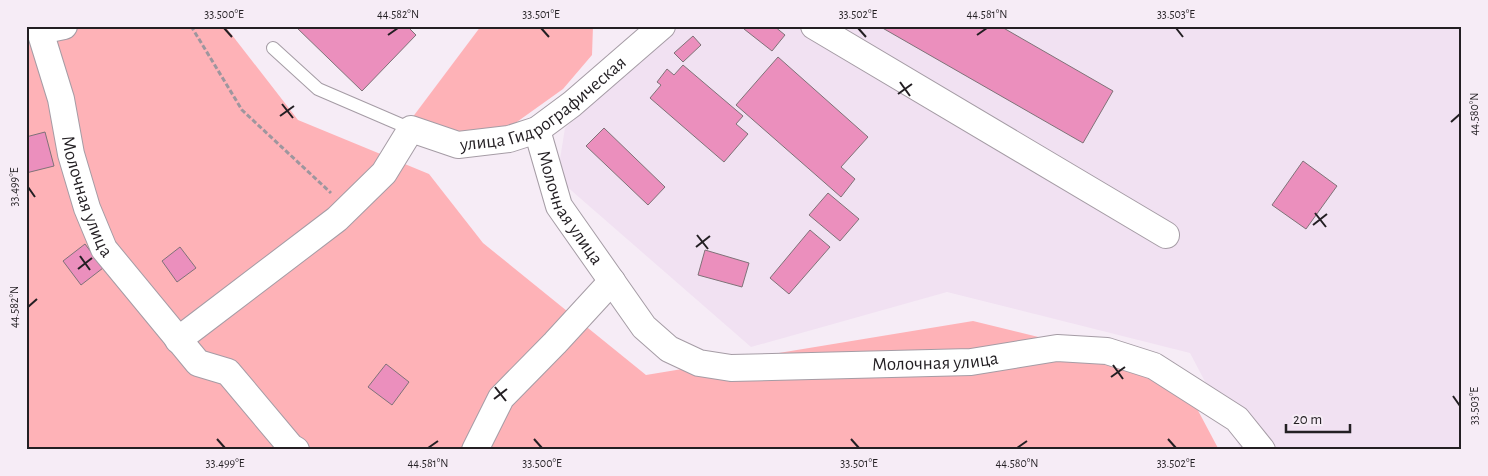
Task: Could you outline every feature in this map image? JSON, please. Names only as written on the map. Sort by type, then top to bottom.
[{"type":"street","name":"улица Гидрографическая","points":[[411,129],[458,145],[509,139],[537,130],[572,104],[662,26]]},
{"type":"street","points":[[814,26],[1166,235]]},
{"type":"street","name":"Молочная улица","points":[[45,28],[74,163],[87,208],[104,249],[198,363],[228,372],[291,447],[296,450]]},
{"type":"street","points":[[178,340],[329,225],[348,208],[384,173],[411,129]]},
{"type":"street","name":"Молочная улица","points":[[537,130],[559,206],[644,327],[669,349],[699,363],[732,368],[952,363],[971,362],[1057,348],[1106,351],[1154,366],[1237,420],[1262,450]]},
{"type":"street","name":"Молочная улица","points":[[475,450],[501,398],[556,343],[612,281]]},
{"type":"lane","points":[[273,48],[318,89],[411,129]]},
{"type":"path","points":[[191,26],[242,110],[348,208]]},
{"type":"shaded area","points":[[26,26],[225,26],[298,120],[429,174],[483,243],[646,375],[973,321],[1177,371],[1219,450],[26,450]]},
{"type":"shaded area","points":[[481,26],[593,26],[592,55],[563,89],[514,124],[477,133],[435,128],[412,118]]},
{"type":"shaded area","points":[[678,26],[1462,26],[1462,450],[1241,450],[1190,353],[947,292],[751,347],[557,178],[565,128]]},
{"type":"building","points":[[295,26],[407,26],[416,35],[362,91]]},
{"type":"building","points":[[746,26],[774,26],[785,35],[772,51],[744,29]]},
{"type":"building","points":[[879,26],[1000,26],[1113,91],[1083,143]]},
{"type":"building","points":[[693,36],[701,45],[683,62],[674,53]]},
{"type":"building","points":[[778,57],[868,137],[841,167],[855,179],[841,197],[736,105]]},
{"type":"building","points":[[683,65],[743,116],[736,124],[748,134],[724,162],[650,98],[661,85],[657,82],[667,69],[674,75]]},
{"type":"building","points":[[604,128],[665,187],[648,205],[586,146]]},
{"type":"building","points":[[45,132],[54,166],[26,173],[26,137]]},
{"type":"building","points":[[1303,161],[1337,186],[1306,229],[1272,205]]},
{"type":"building","points":[[828,193],[859,219],[840,241],[809,215]]},
{"type":"building","points":[[810,230],[830,247],[789,294],[770,278]]},
{"type":"building","points":[[85,244],[103,268],[81,285],[63,261]]},
{"type":"building","points":[[180,247],[196,268],[177,282],[162,261]]},
{"type":"building","points":[[705,250],[749,263],[742,287],[698,275]]},
{"type":"building","points":[[386,364],[409,382],[392,405],[368,387]]}]
